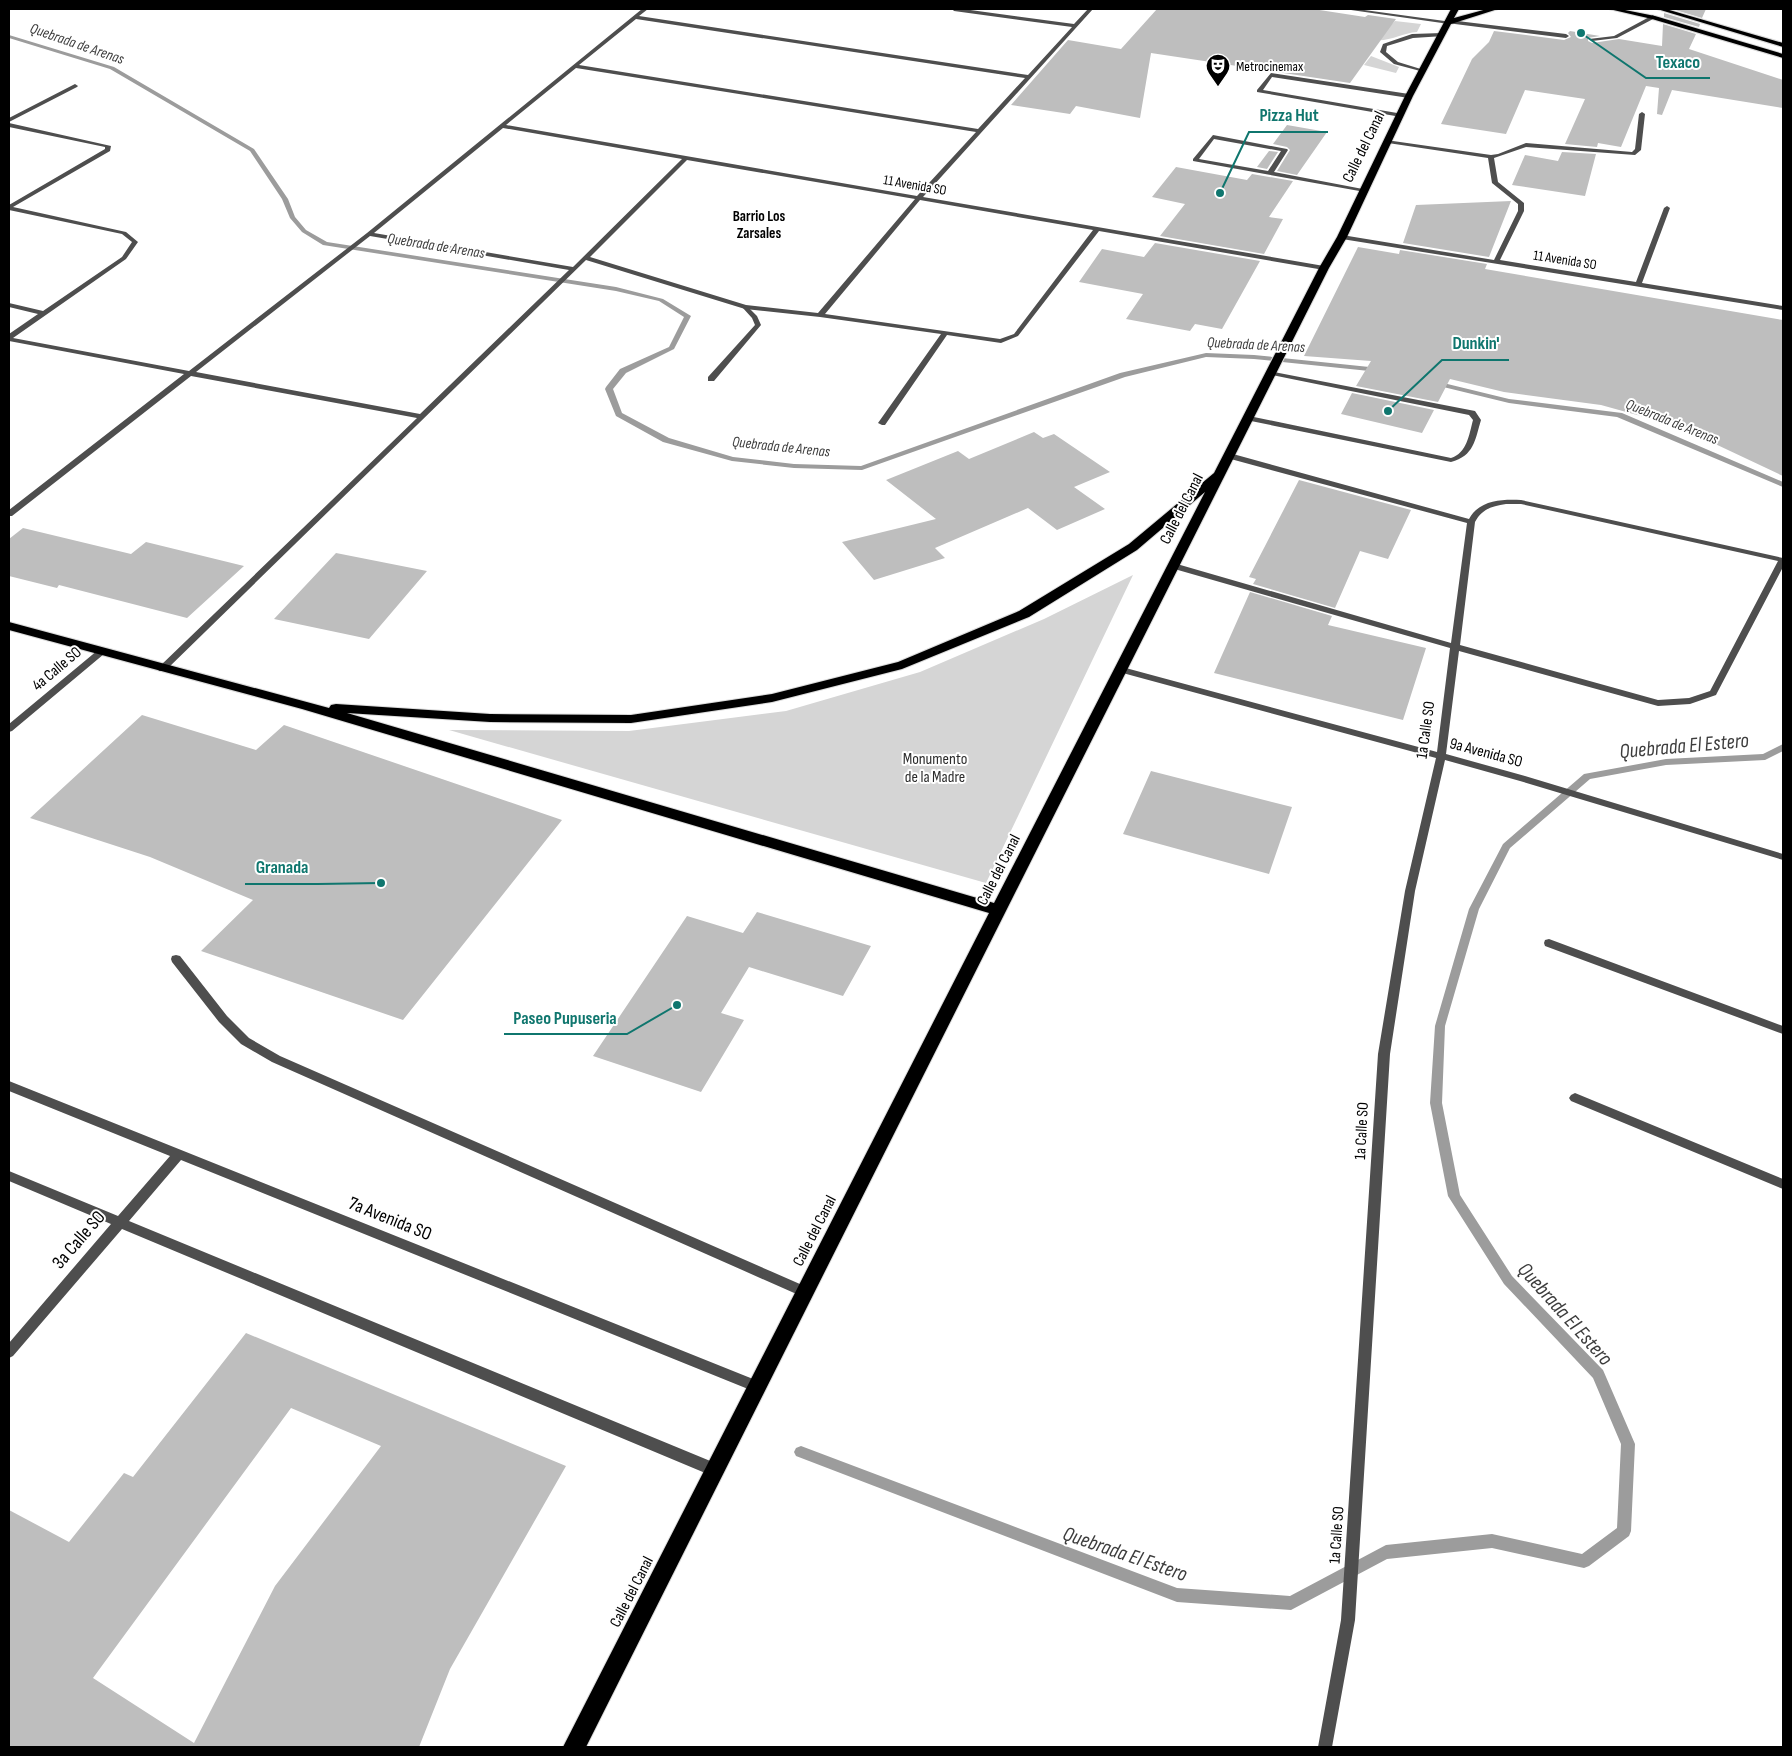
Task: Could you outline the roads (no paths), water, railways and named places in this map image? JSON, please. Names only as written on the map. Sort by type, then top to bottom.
[{"type":"highway","name":"Calle del Canal","points":[[574,1747],[1122,670],[1324,268],[1342,237],[1400,114],[1455,9]]},
{"type":"highway","points":[[1449,22],[1494,9]]},
{"type":"highway","points":[[307,706],[490,718],[631,719],[772,698],[902,665],[1024,614],[1133,547],[1226,463]]},
{"type":"highway","points":[[9,626],[100,652],[307,706],[1000,910]]},
{"type":"main road","points":[[1612,9],[1653,17],[1783,56]]},
{"type":"main road","points":[[1660,9],[1783,45]]},
{"type":"street","points":[[9,514],[369,234],[645,9]]},
{"type":"street","points":[[954,9],[1075,26]]},
{"type":"street","points":[[820,315],[918,198],[1091,9]]},
{"type":"street","points":[[1347,9],[1566,36]]},
{"type":"street","points":[[634,17],[1028,77]]},
{"type":"street","points":[[1592,39],[1615,37],[1653,17]]},
{"type":"street","points":[[1422,72],[1390,60],[1382,52],[1385,44],[1412,36],[1442,35]]},
{"type":"street","points":[[575,66],[979,131]]},
{"type":"street","points":[[1400,114],[1259,92],[1271,75],[1409,96]]},
{"type":"street","points":[[9,120],[75,86]]},
{"type":"street","points":[[1388,141],[1491,157],[1496,157],[1518,146],[1526,145],[1633,154],[1638,150],[1642,114]]},
{"type":"street","points":[[9,125],[103,144],[108,146],[108,150],[9,207]]},
{"type":"street","name":"11 Avenida SO","points":[[501,126],[1324,268]]},
{"type":"street","points":[[1270,173],[1285,150],[1212,137],[1195,160],[1365,190]]},
{"type":"street","points":[[1491,157],[1495,183],[1521,203],[1521,211],[1496,262]]},
{"type":"street","points":[[162,668],[553,290],[686,158]]},
{"type":"street","points":[[9,207],[124,233],[135,242],[124,258],[9,338]]},
{"type":"street","points":[[1638,285],[1667,208]]},
{"type":"street","points":[[585,258],[745,307],[820,315],[1001,341],[1016,335],[1098,229]]},
{"type":"street","points":[[369,234],[574,269]]},
{"type":"street","name":"11 Avenida SO","points":[[1342,237],[1783,308]]},
{"type":"street","points":[[9,305],[44,313]]},
{"type":"street","points":[[711,379],[758,325],[755,317],[745,307]]},
{"type":"street","points":[[882,424],[945,334]]},
{"type":"street","points":[[9,338],[422,417]]},
{"type":"street","points":[[1249,418],[1451,460],[1460,459],[1466,453],[1477,420],[1472,413],[1274,370]]},
{"type":"street","points":[[1174,566],[1455,648],[1658,703],[1690,701],[1714,694],[1783,560],[1521,502],[1497,502],[1487,505],[1479,510],[1471,522],[1226,463]]},
{"type":"street","name":"1a Calle SO","points":[[1326,1747],[1348,1620],[1384,1054],[1410,891],[1441,756],[1471,522]]},
{"type":"street","name":"4a Calle SO","points":[[9,729],[100,652]]},
{"type":"street","name":"9a Avenida SO","points":[[1122,670],[1522,778],[1783,857]]},
{"type":"street","points":[[1549,943],[1783,1030]]},
{"type":"street","points":[[176,959],[223,1019],[245,1041],[276,1059],[805,1292]]},
{"type":"street","name":"7a Avenida SO","points":[[9,1086],[176,1158],[758,1387]]},
{"type":"street","points":[[1575,1098],[1783,1184]]},
{"type":"street","name":"3a Calle SO","points":[[9,1352],[176,1158]]},
{"type":"street","points":[[9,1176],[715,1470]]},
{"type":"waterway","name":"Quebrada de Arenas","points":[[9,36],[112,68],[252,150],[285,199],[292,217],[304,231],[325,244],[616,289],[661,300],[688,316],[672,348],[623,371],[609,389],[619,414],[666,440],[732,459],[794,466],[862,468],[1123,375],[1206,355],[1254,357],[1379,370]]},
{"type":"waterway","name":"Quebrada de Arenas","points":[[1434,382],[1509,401],[1619,415],[1783,485]]},
{"type":"waterway","name":"Quebrada El Estero","points":[[801,1452],[1177,1595],[1291,1603],[1386,1552],[1492,1541],[1584,1561],[1624,1531],[1628,1444],[1598,1374],[1508,1280],[1454,1196],[1436,1103],[1440,1026],[1474,909],[1506,846],[1587,776],[1666,762],[1765,757],[1783,747]]},
{"type":"place","name":"Texaco","points":[[1581,33]]},
{"type":"place","name":"Metrocinemax","points":[[1218,87]]},
{"type":"place","name":"Pizza Hut","points":[[1220,193]]},
{"type":"place","name":"Dunkin'","points":[[1388,411]]},
{"type":"place","name":"Granada","points":[[381,883]]},
{"type":"place","name":"Paseo Pupuseria","points":[[677,1005]]},
{"type":"district","name":"Barrio Los Zarsales","points":[[759,224]]},
{"type":"park label","name":"Monumento de la Madre","points":[[935,768]]}]
